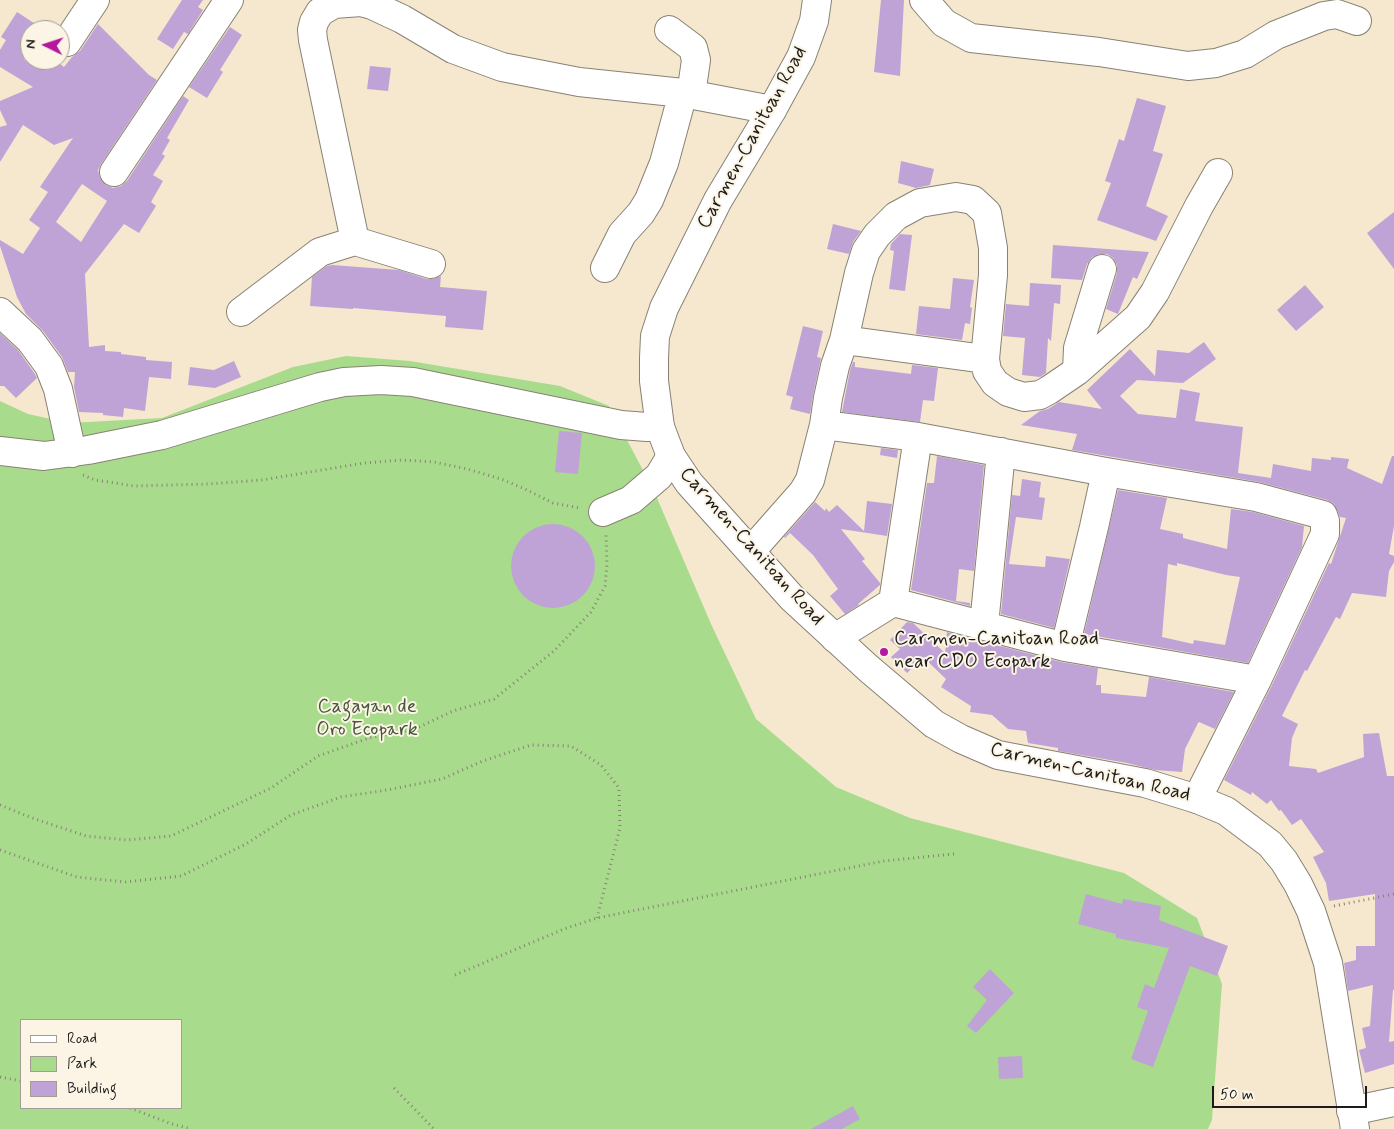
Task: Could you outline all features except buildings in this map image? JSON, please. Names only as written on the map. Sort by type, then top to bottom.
[{"type":"street","points":[[70,38],[96,0]]},
{"type":"street","points":[[114,172],[228,0]]},
{"type":"street","name":"Carmen-Canitoan Road","points":[[816,0],[814,21],[801,57],[772,110],[718,200],[664,308],[655,336],[654,381],[660,427],[671,456],[689,483],[792,598],[934,724],[961,739],[998,755],[1145,783],[1198,799],[1226,811],[1270,844],[1284,861],[1298,884],[1311,911],[1328,963],[1353,1120]]},
{"type":"street","points":[[924,0],[944,23],[971,38],[1099,52],[1188,66],[1216,62],[1245,54],[1276,35],[1324,16],[1337,14],[1357,21]]},
{"type":"street","points":[[355,240],[312,30],[320,12],[334,4],[361,2],[372,5],[402,19],[453,50],[502,67],[578,82],[687,94],[772,110]]},
{"type":"street","points":[[605,268],[622,234],[650,200],[687,94],[696,60],[693,48],[669,30]]},
{"type":"street","points":[[751,551],[804,492],[810,480],[858,273],[866,251],[877,235],[896,216],[920,203],[956,196],[973,200],[986,213],[993,248],[994,275],[985,359],[987,371],[995,383],[1008,392],[1024,396],[1040,395],[1077,371],[1138,317],[1155,292],[1218,173]]},
{"type":"street","points":[[241,312],[320,252],[355,240],[431,264]]},
{"type":"street","points":[[1077,371],[1078,348],[1102,268]]},
{"type":"street","points":[[0,312],[30,340],[49,366],[58,389],[75,462]]},
{"type":"street","points":[[844,340],[985,359]]},
{"type":"street","points":[[0,451],[75,462],[320,387],[344,382],[381,380],[413,382],[621,425],[660,427]]},
{"type":"street","points":[[824,425],[918,436],[1106,472],[1256,497],[1323,515],[1325,534],[1257,680],[1198,799]]},
{"type":"street","points":[[894,602],[918,436]]},
{"type":"street","points":[[984,625],[1001,452]]},
{"type":"street","points":[[603,512],[631,500],[659,476],[671,456]]},
{"type":"street","points":[[1065,647],[1106,472]]},
{"type":"street","points":[[835,638],[894,602],[1065,647],[1257,680]]},
{"type":"street","points":[[1353,1120],[1394,1102]]},
{"type":"path","points":[[0,806],[86,836],[127,840],[171,836],[271,788],[318,756],[369,738],[415,728],[453,711],[494,699],[554,651],[591,612],[605,586],[607,541],[603,512],[553,503],[525,488],[467,469],[434,462],[402,460],[364,463],[262,480],[134,486],[95,480],[75,462]]},
{"type":"path","points":[[0,850],[78,877],[125,882],[181,876],[246,844],[291,815],[342,797],[442,779],[483,761],[531,745],[570,746],[601,765],[619,788],[620,828],[597,918]]},
{"type":"path","points":[[455,975],[564,929],[597,918],[884,861],[954,854]]},
{"type":"path","points":[[1311,911],[1394,894]]},
{"type":"path","points":[[0,1077],[20,1081]]},
{"type":"path","points":[[394,1088],[434,1129]]},
{"type":"path","points":[[133,1109],[168,1123],[191,1129]]},
{"type":"green space","name":"Cagayan de Oro Ecopark","points":[[346,356],[410,361],[560,386],[609,406],[654,491],[711,624],[756,719],[836,787],[910,818],[1124,873],[1197,918],[1222,984],[1212,1120],[1208,1129],[0,1129],[0,401],[28,414],[69,423],[162,418],[293,367]]},
{"type":"place","name":"Carmen-Canitoan Road near CDO Ecopark","points":[[884,652]]}]
